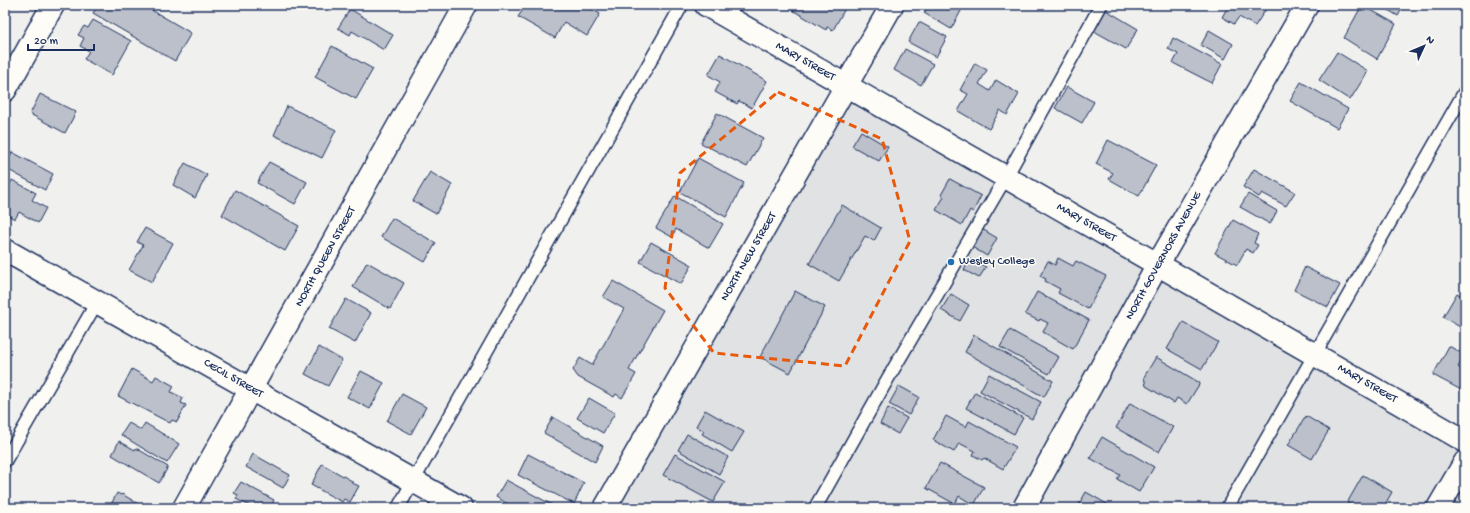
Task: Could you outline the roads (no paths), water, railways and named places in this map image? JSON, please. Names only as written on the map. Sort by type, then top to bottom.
[{"type":"street","points":[[5,90],[52,5]]},
{"type":"street","name":"NORTH QUEEN STREET","points":[[184,508],[466,5]]},
{"type":"street","name":"MARY STREET","points":[[706,5],[1465,441]]},
{"type":"street","name":"NORTH NEW STREET","points":[[605,508],[892,5]]},
{"type":"street","name":"NORTH GOVERNORS AVENUE","points":[[1024,508],[1158,264],[1307,5]]},
{"type":"street","name":"CECIL STREET","points":[[5,250],[461,508]]},
{"type":"street","points":[[1438,508],[1465,462]]},
{"type":"lane","points":[[398,508],[682,5]]},
{"type":"lane","points":[[815,508],[887,380],[1006,177],[1101,5]]},
{"type":"lane","points":[[1227,508],[1465,91]]},
{"type":"lane","points":[[5,461],[97,302]]},
{"type":"place","name":"Wesley College","points":[[951,262]]}]
